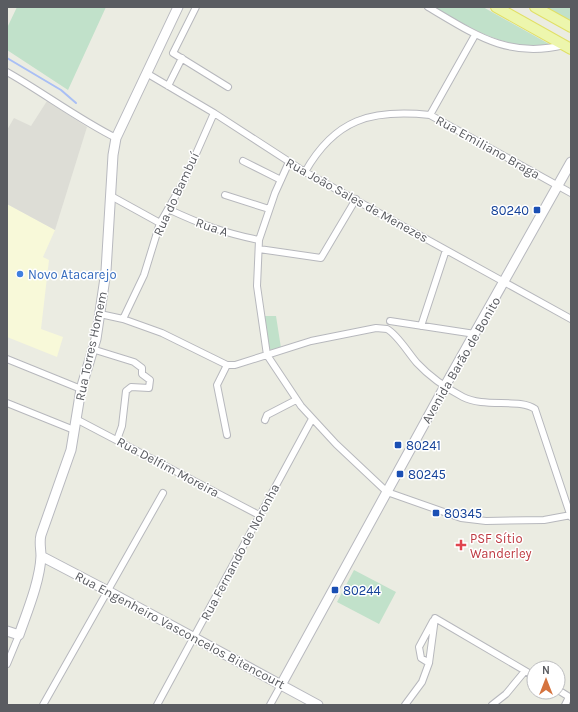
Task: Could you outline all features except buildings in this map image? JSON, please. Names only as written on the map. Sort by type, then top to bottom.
[{"type":"main road","points":[[496,7],[568,47]]},
{"type":"main road","points":[[535,7],[571,27]]},
{"type":"street","name":"Rua Torres Homem","points":[[7,664],[19,635],[32,596],[41,556],[40,541],[71,450],[81,388],[100,314],[106,271],[113,155],[116,138],[148,74],[178,7]]},
{"type":"street","points":[[196,7],[173,53],[228,87]]},
{"type":"street","points":[[428,7],[475,35],[500,45],[516,48],[568,47]]},
{"type":"street","points":[[430,115],[475,35]]},
{"type":"street","points":[[168,86],[182,58]]},
{"type":"street","points":[[7,72],[42,92],[84,122],[116,138]]},
{"type":"street","name":"Rua João Sales de Menezes","points":[[148,74],[214,113],[305,172],[571,319]]},
{"type":"street","name":"Rua do Bambuí","points":[[122,318],[144,275],[160,223],[184,181],[214,113]]},
{"type":"street","name":"Rua Emiliano Braga","points":[[305,172],[321,147],[330,138],[347,126],[366,117],[387,113],[430,115],[571,193]]},
{"type":"street","points":[[243,161],[281,180]]},
{"type":"street","points":[[100,314],[122,318],[162,333],[227,365],[235,365],[267,355],[311,341],[376,328],[390,330],[430,375],[465,398],[477,402],[523,404],[535,409],[571,516],[518,522],[473,520],[461,518],[387,492],[312,420],[296,400],[267,355],[256,271],[259,240],[269,209],[289,162]]},
{"type":"street","name":"Avenida Barão de Bonito","points":[[270,705],[445,386],[571,162]]},
{"type":"street","points":[[225,195],[269,209]]},
{"type":"street","points":[[111,196],[160,223]]},
{"type":"street","points":[[259,249],[322,258],[356,199]]},
{"type":"street","name":"Rua A","points":[[168,209],[206,227],[259,240]]},
{"type":"street","points":[[421,326],[446,250]]},
{"type":"street","points":[[390,321],[475,334]]},
{"type":"street","points":[[92,349],[136,363],[142,368],[142,374],[150,380],[149,388],[131,387],[126,391],[122,426],[116,440]]},
{"type":"street","points":[[7,359],[81,388]]},
{"type":"street","points":[[227,365],[217,385],[227,435]]},
{"type":"street","points":[[265,420],[267,415],[296,400]]},
{"type":"street","points":[[7,403],[74,430]]},
{"type":"street","name":"Rua Delfim Moreira","points":[[76,419],[259,515]]},
{"type":"street","name":"Rua Fernando de Noronha","points":[[156,705],[194,639],[259,515],[312,420]]},
{"type":"street","points":[[43,705],[163,493]]},
{"type":"street","name":"Rua Engenheiro Vasconcelos Bitencourt","points":[[41,556],[318,705]]},
{"type":"street","points":[[429,664],[421,658],[419,647],[434,620]]},
{"type":"street","points":[[405,705],[422,682],[429,664],[434,620]]},
{"type":"street","points":[[434,620],[525,671],[506,694],[492,705]]},
{"type":"street","points":[[7,631],[19,635]]},
{"type":"street","points":[[565,705],[570,697]]},
{"type":"shaded area","points":[[17,7],[106,7],[68,90],[7,50],[7,28]]},
{"type":"shaded area","points":[[434,7],[483,7],[549,44],[533,46],[503,41],[475,30]]},
{"type":"shaded area","points":[[545,7],[571,7],[571,21]]},
{"type":"shaded area","points":[[47,101],[87,127],[55,230],[7,204],[7,130],[14,118],[31,126]]},
{"type":"shaded area","points":[[7,204],[55,230],[43,257],[49,260],[41,329],[63,337],[57,357],[7,337]]},
{"type":"shaded area","points":[[262,316],[276,316],[281,348],[269,350]]},
{"type":"shaded area","points":[[354,570],[396,592],[379,624],[337,602]]},
{"type":"waterway","points":[[7,58],[61,90],[76,103]]},
{"type":"place","name":"80240","points":[[537,210]]},
{"type":"place","name":"Novo Atacarejo","points":[[20,274]]},
{"type":"place","name":"80241","points":[[398,445]]},
{"type":"place","name":"80245","points":[[400,474]]},
{"type":"place","name":"80345","points":[[436,513]]},
{"type":"place","name":"PSF Sítio Wanderley","points":[[461,545]]},
{"type":"place","name":"80244","points":[[335,590]]}]
